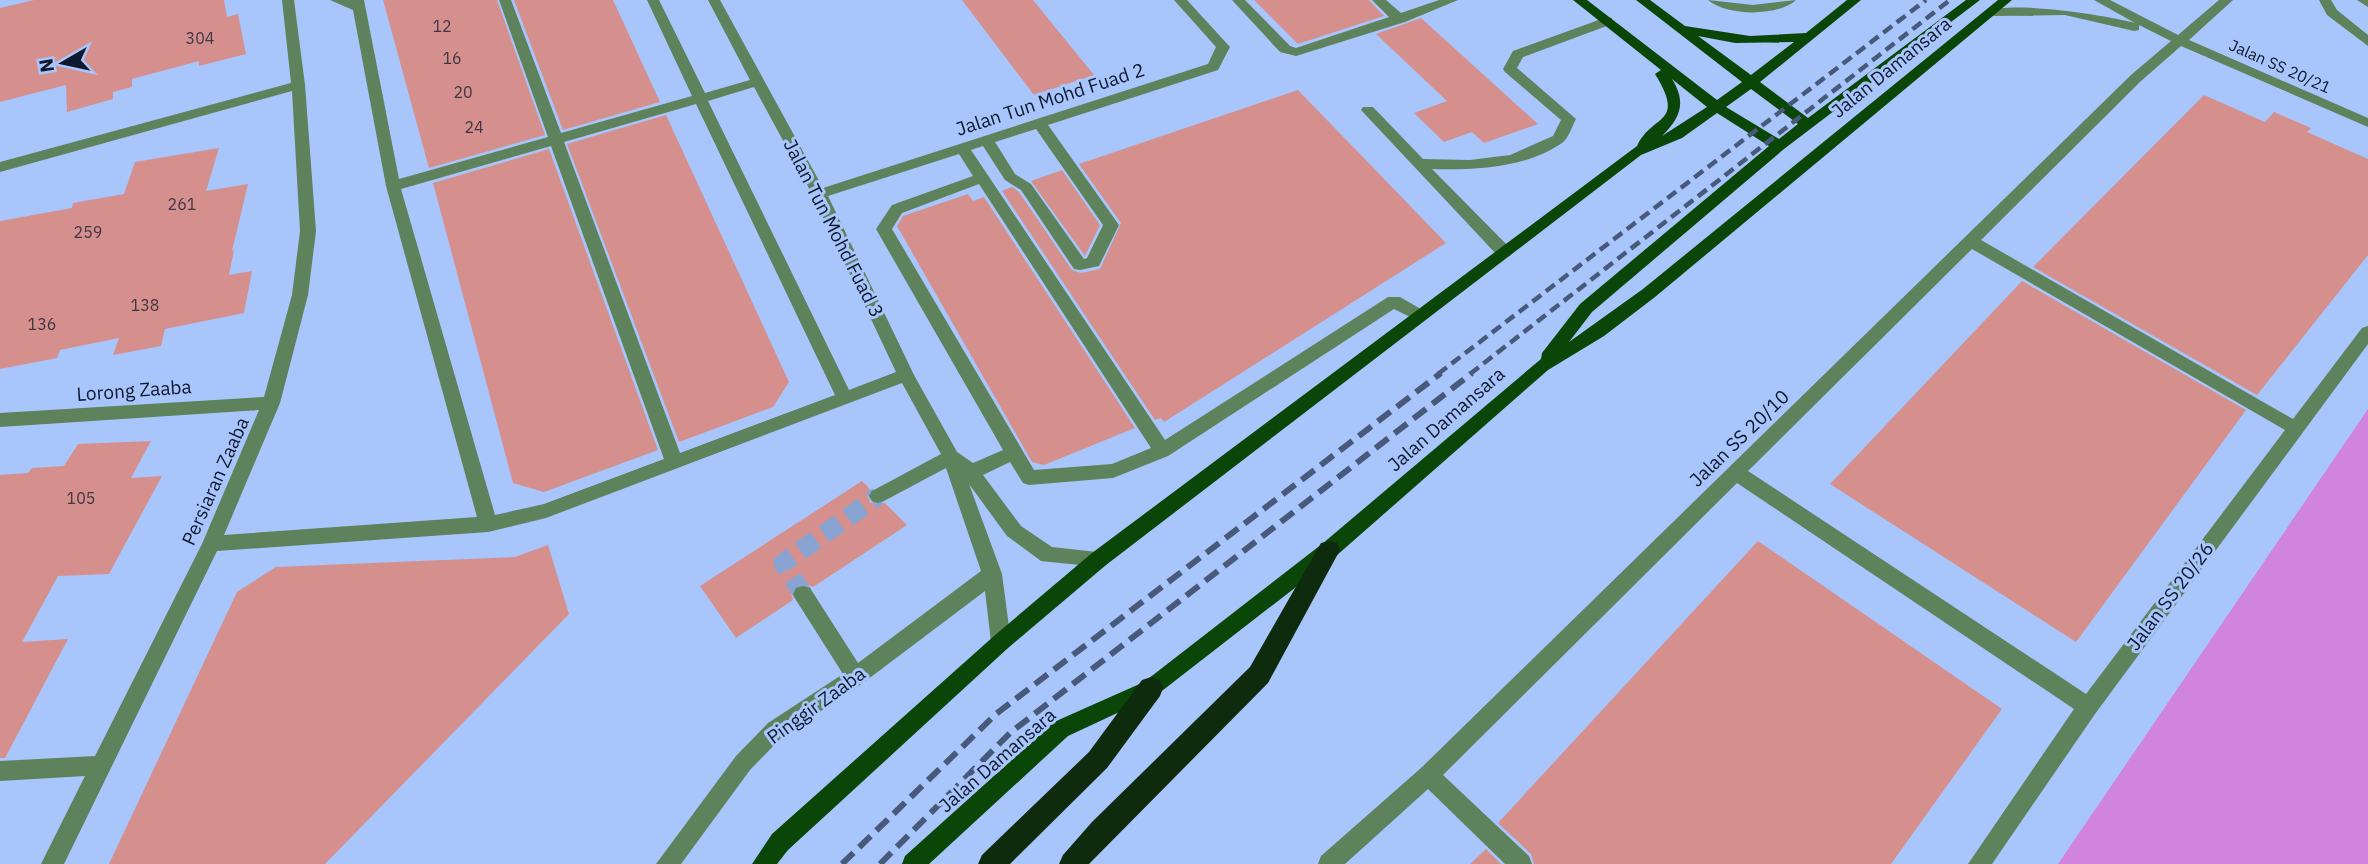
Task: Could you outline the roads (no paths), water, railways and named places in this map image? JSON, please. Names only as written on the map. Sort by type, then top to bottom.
[{"type":"highway","points":[[1072,864],[1101,831],[1259,675],[1329,550]]},
{"type":"highway","points":[[991,864],[1098,760],[1151,688]]},
{"type":"main road","points":[[1579,0],[1715,106],[1779,146]]},
{"type":"main road","points":[[1642,0],[1807,124]]},
{"type":"main road","points":[[1636,152],[1677,135],[1812,36],[1855,0]]},
{"type":"main road","points":[[1542,366],[1586,308],[1779,146],[1974,0]]},
{"type":"main road","name":"Jalan Damansara","points":[[913,864],[1061,729],[1151,688],[1329,550],[1542,366],[1598,332],[1649,293],[2006,0]]},
{"type":"main road","points":[[1673,23],[1707,36],[1743,40],[1812,36]]},
{"type":"main road","points":[[763,864],[780,842],[1002,642],[1099,559],[1636,152],[1669,120],[1677,105],[1674,90],[1653,60]]},
{"type":"street","name":"Persiaran Zaaba","points":[[52,864],[211,544],[271,403],[300,295],[308,231],[298,85],[288,0]]},
{"type":"street","points":[[336,0],[358,4],[393,186],[488,524]]},
{"type":"street","points":[[505,0],[674,461]]},
{"type":"street","points":[[653,0],[845,398]]},
{"type":"street","name":"Jalan Tun Mohd Fuad 3","points":[[715,0],[818,194],[906,374],[951,457],[992,574],[1002,642]]},
{"type":"street","name":"Jalan Tun Mohd Fuad 2","points":[[818,194],[1213,67],[1223,47],[1180,0]]},
{"type":"street","points":[[1238,0],[1285,49],[1296,52],[1452,0]]},
{"type":"street","points":[[1378,0],[1399,19]]},
{"type":"street","points":[[1714,0],[1726,5],[1767,9],[1781,6],[1790,0]]},
{"type":"street","name":"Jalan SS 20/21","points":[[2100,0],[2178,40],[2368,123]]},
{"type":"street","name":"Jalan SS 20/10","points":[[1329,864],[1428,775],[2178,40],[2227,0]]},
{"type":"street","points":[[2325,0],[2332,12],[2368,42]]},
{"type":"street","points":[[2363,0],[2368,3]]},
{"type":"street","name":"Jalan SS 20/21","points":[[1993,12],[2042,8],[2087,13],[2178,40]]},
{"type":"street","points":[[1419,164],[1470,165],[1513,159],[1559,139],[1569,119],[1510,69],[1512,61],[1518,54],[1607,21]]},
{"type":"street","points":[[393,186],[758,82]]},
{"type":"street","points":[[0,167],[298,85]]},
{"type":"street","points":[[1368,110],[1504,252]]},
{"type":"street","points":[[986,140],[1010,177],[1026,187],[1080,265],[1093,262],[1111,225],[1040,123]]},
{"type":"street","points":[[962,148],[1162,451]]},
{"type":"street","points":[[982,178],[897,209],[884,229],[1029,478],[1113,471],[1162,451],[1394,301],[1420,316]]},
{"type":"street","points":[[1970,241],[2295,428]]},
{"type":"street","name":"Jalan SS 20/26","points":[[1979,864],[2088,707],[2368,332]]},
{"type":"street","points":[[211,544],[488,524],[546,511],[906,374]]},
{"type":"street","name":"Lorong Zaaba","points":[[0,420],[271,403]]},
{"type":"street","points":[[971,472],[1013,453]]},
{"type":"street","points":[[878,496],[951,457]]},
{"type":"street","name":"Jalan Tun Mohd Fuad 3","points":[[951,457],[971,472],[1014,531],[1048,555],[1099,559]]},
{"type":"street","points":[[1735,472],[2088,707]]},
{"type":"street","name":"Pinggir Zaaba","points":[[667,864],[743,763],[775,730],[856,677],[992,574]]},
{"type":"street","points":[[803,594],[856,677]]},
{"type":"street","points":[[0,771],[102,765]]},
{"type":"street","points":[[1428,775],[1521,864]]},
{"type":"tunnel","points":[[803,594],[783,563],[878,496]]},
{"type":"railway","points":[[1438,374],[1926,0]]},
{"type":"railway","points":[[1470,374],[1950,0]]},
{"type":"railway","points":[[842,864],[996,714],[1441,373]]},
{"type":"railway","points":[[880,864],[1010,733],[1472,373]]}]
